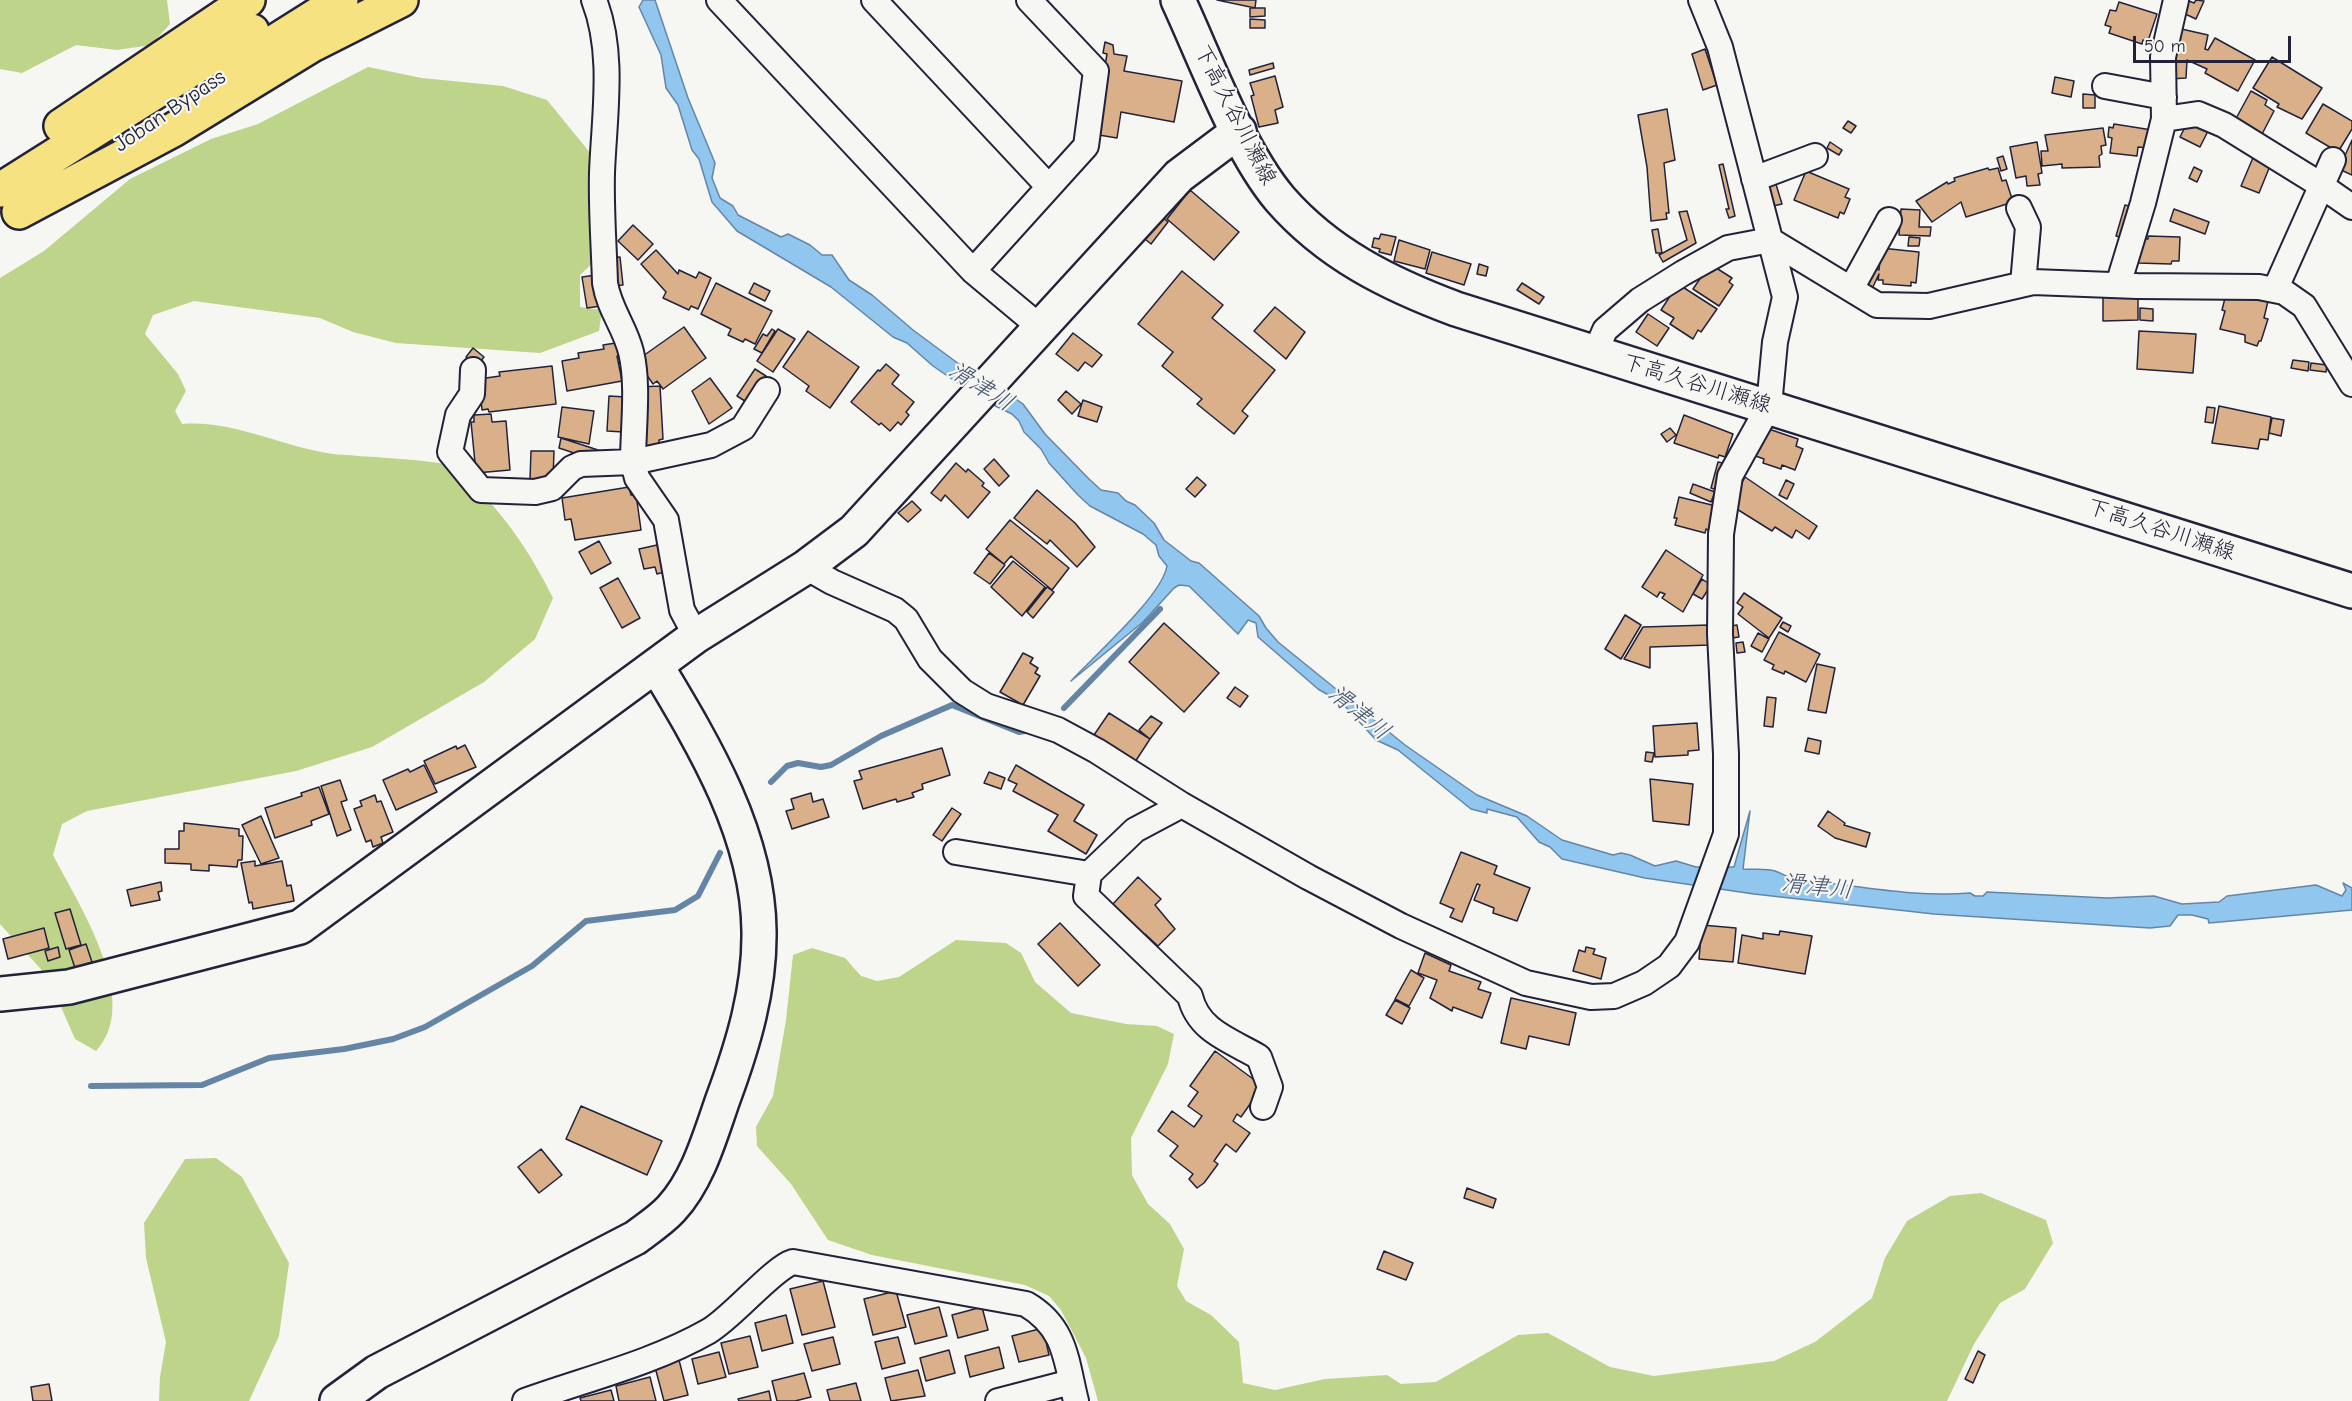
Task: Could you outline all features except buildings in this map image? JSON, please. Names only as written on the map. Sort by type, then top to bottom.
[{"type":"highway","points":[[0,167],[248,0]]},
{"type":"highway","name":"Joban Bypass","points":[[6,209],[301,0]]},
{"type":"highway","name":"Joban Bypass","points":[[6,209],[340,0]]},
{"type":"highway","points":[[6,209],[173,130],[312,45],[401,0]]},
{"type":"street","points":[[594,0],[600,16],[605,68],[602,175],[605,283],[608,300],[627,337],[633,362],[633,462],[637,478],[666,520],[682,610],[696,636]]},
{"type":"street","points":[[719,0],[973,271],[1040,327]]},
{"type":"street","points":[[874,0],[1049,187]]},
{"type":"street","points":[[973,271],[1086,146],[1096,72],[1029,0]]},
{"type":"street","name":"下高久谷川瀬線","points":[[1178,0],[1239,131],[1279,198],[1323,241],[1366,271],[1410,292],[1456,309],[2352,591]]},
{"type":"street","points":[[806,567],[832,582],[896,609],[906,619],[930,659],[962,691],[986,706],[1058,730],[1097,751],[1182,806],[1308,877],[1411,931],[1526,983],[1591,997],[1614,996],[1644,983],[1669,966],[1687,942],[1726,834],[1726,753],[1720,634],[1721,534],[1730,476],[1769,406],[1774,342],[1785,297],[1720,47],[1701,0]]},
{"type":"street","points":[[2118,285],[2143,203],[2164,108],[2163,57],[2176,0]]},
{"type":"street","points":[[2105,86],[2164,108],[2198,114],[2224,125],[2352,207]]},
{"type":"street","points":[[0,994],[69,987],[300,927],[657,667],[696,636],[806,567],[854,531],[1179,177],[1239,131]]},
{"type":"street","points":[[1754,179],[1815,156]]},
{"type":"street","points":[[2275,290],[2333,160]]},
{"type":"street","points":[[2019,208],[2028,227],[2023,284]]},
{"type":"street","points":[[1851,289],[1889,220]]},
{"type":"street","points":[[1595,353],[1605,330],[1640,300],[1728,248],[1770,240],[1877,305],[1929,306],[2037,282],[2259,286],[2284,292],[2304,306],[2344,352],[2352,384]]},
{"type":"street","points":[[473,370],[472,394],[458,415],[450,452],[481,490],[535,492],[552,488],[572,468],[581,464],[633,462],[711,445],[743,428],[767,390]]},
{"type":"street","points":[[337,1401],[377,1372],[635,1238],[671,1209],[690,1183],[743,1047],[754,992],[759,931],[754,874],[741,830],[689,720],[657,667]]},
{"type":"street","points":[[1182,806],[1135,830],[1089,874],[1086,896],[1190,996],[1194,1013],[1206,1027],[1258,1056],[1270,1087],[1263,1107]]},
{"type":"street","points":[[956,852],[1089,874]]},
{"type":"street","points":[[525,1401],[680,1346],[711,1329],[739,1309],[781,1266],[793,1262],[1026,1304],[1042,1313],[1054,1326],[1063,1347],[1074,1391],[998,1401]]},
{"type":"green space","points":[[0,0],[167,0],[170,24],[151,45],[117,50],[76,45],[22,73],[0,69]]},
{"type":"green space","points":[[368,67],[422,78],[503,86],[547,100],[591,154],[598,217],[598,258],[580,275],[580,307],[602,310],[599,331],[540,353],[396,343],[353,332],[320,318],[194,301],[153,315],[145,334],[178,374],[186,391],[175,411],[182,424],[220,426],[333,454],[414,460],[450,466],[482,494],[509,526],[533,561],[553,598],[535,639],[484,682],[372,747],[296,771],[87,811],[62,824],[53,855],[90,925],[110,980],[113,1006],[109,1030],[96,1051],[75,1039],[48,977],[0,924],[0,278],[44,251],[130,179],[211,139],[258,124]]},
{"type":"green space","points":[[956,940],[1006,943],[1021,953],[1035,982],[1071,1013],[1126,1024],[1157,1026],[1174,1034],[1168,1064],[1131,1138],[1132,1175],[1148,1204],[1170,1224],[1184,1249],[1177,1286],[1186,1301],[1211,1315],[1239,1342],[1243,1383],[1275,1390],[1325,1379],[1387,1375],[1401,1384],[1436,1382],[1518,1335],[1548,1333],[1610,1367],[1654,1376],[1774,1361],[1815,1342],[1872,1298],[1885,1258],[1907,1221],[1950,1196],[1981,1193],[2046,1220],[2053,1243],[2025,1289],[2000,1303],[1974,1344],[1947,1401],[1098,1401],[1086,1358],[1061,1310],[1049,1296],[1025,1285],[872,1255],[828,1240],[791,1184],[757,1146],[756,1127],[773,1096],[786,1020],[793,955],[812,948],[845,958],[861,976],[877,981],[899,977]]},
{"type":"green space","points":[[216,1158],[242,1177],[289,1263],[279,1336],[249,1401],[159,1401],[160,1377],[166,1342],[146,1258],[144,1223],[185,1159]]},
{"type":"water","name":"滑津川","points":[[643,0],[655,0],[688,98],[715,163],[712,178],[720,198],[733,206],[738,215],[781,237],[788,234],[810,245],[822,255],[832,255],[849,280],[872,295],[913,330],[963,367],[993,383],[1023,404],[1045,434],[1101,490],[1118,493],[1126,501],[1135,505],[1154,523],[1164,540],[1191,561],[1199,563],[1259,616],[1278,642],[1405,745],[1477,795],[1527,816],[1562,840],[1613,855],[1621,853],[1630,855],[1655,866],[1676,861],[1696,867],[1734,867],[1750,811],[1743,869],[1771,870],[1797,880],[1928,894],[1970,893],[1983,896],[1987,892],[2107,898],[2154,896],[2182,904],[2219,902],[2227,896],[2316,885],[2342,896],[2346,890],[2343,883],[2352,888],[2352,910],[2209,923],[2208,919],[2192,915],[2178,915],[2170,926],[2150,928],[1934,914],[1754,894],[1645,878],[1562,859],[1550,847],[1539,842],[1517,817],[1487,809],[1487,813],[1471,809],[1398,750],[1376,740],[1342,703],[1318,689],[1258,637],[1256,623],[1248,620],[1238,634],[1189,586],[1179,585],[1174,588],[1143,622],[1071,681],[1141,609],[1153,593],[1167,566],[1159,556],[1156,545],[1143,534],[1090,506],[1049,463],[1041,449],[1024,432],[1019,421],[1012,414],[981,399],[933,366],[907,343],[893,337],[831,287],[737,231],[712,202],[699,159],[692,150],[678,105],[666,88],[661,55],[639,7]]},
{"type":"waterway","points":[[1064,708],[1160,609]]},
{"type":"waterway","points":[[771,782],[787,766],[798,763],[821,767],[831,765],[881,736],[952,705],[1019,732],[1025,731]]},
{"type":"waterway","points":[[91,1086],[202,1085],[269,1058],[344,1049],[393,1039],[425,1027],[532,966],[586,921],[675,910],[698,896],[720,853]]}]
